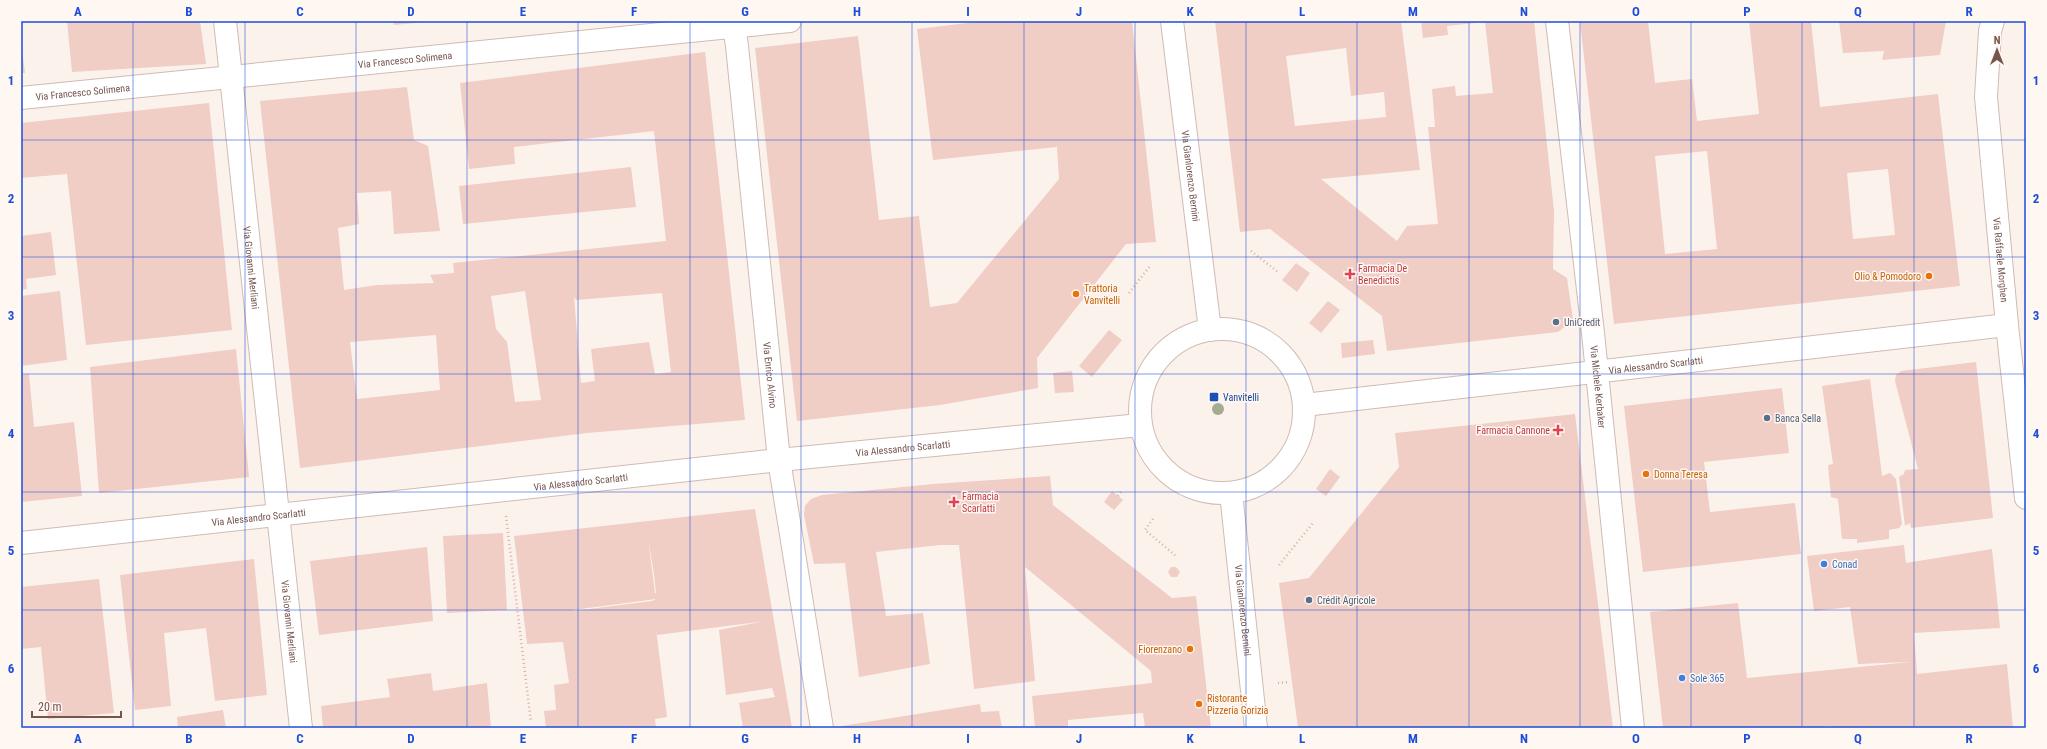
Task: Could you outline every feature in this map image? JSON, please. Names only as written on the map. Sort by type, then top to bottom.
[{"type":"street","name":"Via Giovanni Merliani","points":[[226,21],[278,514]]},
{"type":"street","name":"Via Francesco Solimena","points":[[21,98],[733,24],[790,21]]},
{"type":"street","name":"Via Gianlorenzo Bernini","points":[[1172,21],[1210,330]]},
{"type":"street","name":"Via Michele Kerbaker","points":[[1557,21],[1597,372],[1633,728]]},
{"type":"street","name":"Via Raffaele Morghen","points":[[1993,21],[1990,31],[1986,97],[2007,325],[2026,498]]},
{"type":"street","name":"Via Enrico Alvino","points":[[733,24],[737,46],[779,460],[822,728]]},
{"type":"street","name":"Via Giovanni Merliani","points":[[235,108],[301,728]]},
{"type":"street","name":"Via Alessandro Scarlatti","points":[[1304,405],[2007,325]]},
{"type":"street","points":[[1210,330],[1236,330],[1262,339],[1283,355],[1298,378],[1304,405],[1301,433],[1289,459],[1270,478],[1250,489],[1231,493],[1213,493],[1189,487],[1166,472],[1150,450],[1140,425],[1140,399],[1148,374],[1163,354],[1184,338],[1210,330]]},
{"type":"street","name":"Via Alessandro Scarlatti","points":[[21,543],[779,460],[1140,425]]},
{"type":"street","name":"Via Gianlorenzo Bernini","points":[[1231,493],[1256,728]]},
{"type":"path","points":[[1252,251],[1278,272]]},
{"type":"path","points":[[1129,293],[1150,266]]},
{"type":"path","points":[[503,490],[531,722]]},
{"type":"path","points":[[1118,496],[1121,492]]},
{"type":"path","points":[[1153,519],[1145,530],[1176,556]]},
{"type":"path","points":[[1279,565],[1313,523]]},
{"type":"building","points":[[67,21],[200,21],[206,64],[72,72]]},
{"type":"building","points":[[393,21],[425,21],[425,22],[394,25]]},
{"type":"building","points":[[984,21],[1132,21],[1156,242],[1126,244],[1037,358],[1038,388],[940,405],[797,421],[755,48],[858,36],[879,220],[919,216],[930,307],[957,303],[1059,179],[1057,147],[933,160],[917,29]]},
{"type":"building","points":[[1215,21],[1401,21],[1420,170],[1321,179],[1397,241],[1407,226],[1438,224],[1428,127],[1435,127],[1432,89],[1455,86],[1456,96],[1493,93],[1485,22],[1447,26],[1448,35],[1423,38],[1421,21],[1534,21],[1554,211],[1553,269],[1567,278],[1573,320],[1558,332],[1387,351],[1382,316],[1270,229],[1240,232]],"holes":[[[1346,48],[1351,96],[1384,92],[1386,117],[1295,126],[1286,56]]]},
{"type":"building","points":[[1580,21],[1648,21],[1655,83],[1692,79],[1697,121],[1759,114],[1749,21],[1811,21],[1820,107],[1938,94],[1960,286],[1614,324]],"holes":[[[1707,151],[1717,249],[1665,254],[1655,156]],[[1888,169],[1895,235],[1853,239],[1847,173]]]},
{"type":"building","points":[[1839,21],[1946,21],[1940,55],[1882,60],[1884,51],[1843,53]]},
{"type":"building","points":[[21,42],[25,73],[21,73]]},
{"type":"building","points":[[705,52],[745,420],[587,433],[300,468],[260,101],[407,87],[414,140],[428,146],[440,231],[394,234],[391,191],[357,193],[359,224],[338,228],[344,290],[377,285],[434,283],[430,275],[454,273],[453,263],[666,241],[654,131],[514,147],[515,164],[469,169],[460,83]],"holes":[[[525,291],[541,400],[515,402],[507,342],[496,329],[491,296]],[[662,293],[671,372],[655,374],[649,342],[591,349],[595,381],[581,383],[574,296],[576,300]],[[436,335],[440,390],[357,399],[350,342]]]},
{"type":"building","points":[[209,103],[232,330],[86,345],[67,174],[21,178],[21,123]]},
{"type":"building","points":[[631,167],[636,207],[463,224],[459,186]]},
{"type":"building","points":[[51,232],[56,275],[26,279],[27,289],[21,290],[21,236]]},
{"type":"building","points":[[1296,263],[1310,273],[1297,292],[1282,280]]},
{"type":"building","points":[[60,291],[67,360],[21,366],[21,296]]},
{"type":"building","points":[[1328,301],[1340,310],[1321,333],[1309,323]]},
{"type":"building","points":[[1109,330],[1122,340],[1092,377],[1079,366]]},
{"type":"building","points":[[1373,340],[1375,354],[1342,358],[1341,343]]},
{"type":"building","points":[[236,349],[249,477],[99,493],[90,367]]},
{"type":"building","points":[[1976,362],[1993,518],[1911,528],[1910,523],[1905,526],[1899,477],[1904,474],[1905,470],[1918,469],[1895,381],[1896,375],[1901,371]]},
{"type":"building","points":[[1072,371],[1074,392],[1055,393],[1053,373]]},
{"type":"building","points":[[29,374],[34,427],[74,422],[82,496],[21,502],[21,375]]},
{"type":"building","points":[[1870,379],[1882,476],[1890,473],[1896,479],[1902,524],[1899,528],[1889,530],[1889,539],[1857,543],[1857,539],[1842,539],[1838,499],[1831,497],[1828,465],[1833,464],[1822,386]]},
{"type":"building","points":[[1782,388],[1789,453],[1704,462],[1710,512],[1795,503],[1801,554],[1643,572],[1624,406]]},
{"type":"building","points":[[1575,414],[1613,728],[1298,728],[1279,583],[1309,578],[1399,467],[1395,433]]},
{"type":"building","points":[[1330,469],[1340,477],[1326,496],[1316,489]]},
{"type":"building","points":[[1050,476],[1053,505],[1172,598],[1196,596],[1211,728],[1145,728],[1143,713],[1068,720],[1068,728],[1035,728],[1032,696],[1152,683],[1151,671],[1025,567],[1035,681],[974,689],[959,545],[940,545],[876,552],[886,616],[923,613],[930,664],[859,677],[845,563],[814,564],[804,515],[805,506],[811,499],[822,495],[933,484]]},
{"type":"building","points":[[1112,491],[1123,500],[1114,510],[1104,502]]},
{"type":"building","points":[[755,509],[792,728],[743,728],[739,703],[775,697],[772,688],[726,695],[719,630],[765,621],[657,635],[655,621],[667,717],[655,719],[656,728],[546,728],[544,711],[556,710],[554,685],[569,683],[563,642],[527,644],[514,536]],"holes":[[[648,539],[654,574],[656,593],[655,593]],[[656,599],[652,601],[573,611],[573,610]]]},
{"type":"building","points":[[503,533],[507,610],[447,613],[443,536]]},
{"type":"building","points":[[1904,545],[1906,563],[1992,549],[2000,628],[1914,633],[1917,674],[2007,664],[2013,728],[1830,728],[1830,726],[1812,728],[1663,728],[1650,612],[1738,603],[1747,678],[1910,662],[1858,664],[1850,607],[1814,611],[1807,556]]},
{"type":"building","points":[[427,547],[433,621],[319,635],[310,561]]},
{"type":"building","points":[[254,559],[267,695],[215,701],[206,628],[164,633],[171,706],[135,710],[120,575]]},
{"type":"building","points":[[1171,567],[1176,567],[1180,572],[1177,577],[1171,577],[1168,572]]},
{"type":"building","points":[[99,579],[114,713],[48,719],[41,647],[21,649],[21,587]]},
{"type":"building","points":[[431,673],[433,691],[487,683],[491,728],[323,728],[321,706],[390,697],[387,679]]},
{"type":"building","points":[[980,704],[981,712],[999,711],[1002,728],[843,728],[842,726]]},
{"type":"building","points":[[223,710],[226,728],[178,728],[177,717]]},
{"type":"place","name":"Farmacia De Benedictis","points":[[1350,274]]},
{"type":"place","name":"Olio & Pomodoro","points":[[1929,276]]},
{"type":"place","name":"Trattoria Vanvitelli","points":[[1076,294]]},
{"type":"place","name":"UniCredit","points":[[1556,322]]},
{"type":"place","name":"Vanvitelli","points":[[1214,397]]},
{"type":"place","name":"Banca Sella","points":[[1767,418]]},
{"type":"place","name":"Farmacia Cannone","points":[[1558,430]]},
{"type":"place","name":"Donna Teresa","points":[[1646,474]]},
{"type":"place","name":"Farmacia Scarlatti","points":[[954,502]]},
{"type":"place","name":"Conad","points":[[1824,564]]},
{"type":"place","name":"Crédit Agricole","points":[[1309,600]]},
{"type":"place","name":"Fiorenzano","points":[[1190,649]]},
{"type":"place","name":"Sole 365","points":[[1682,678]]},
{"type":"place","name":"Ristorante Pizzeria Gorizia","points":[[1199,704]]}]
